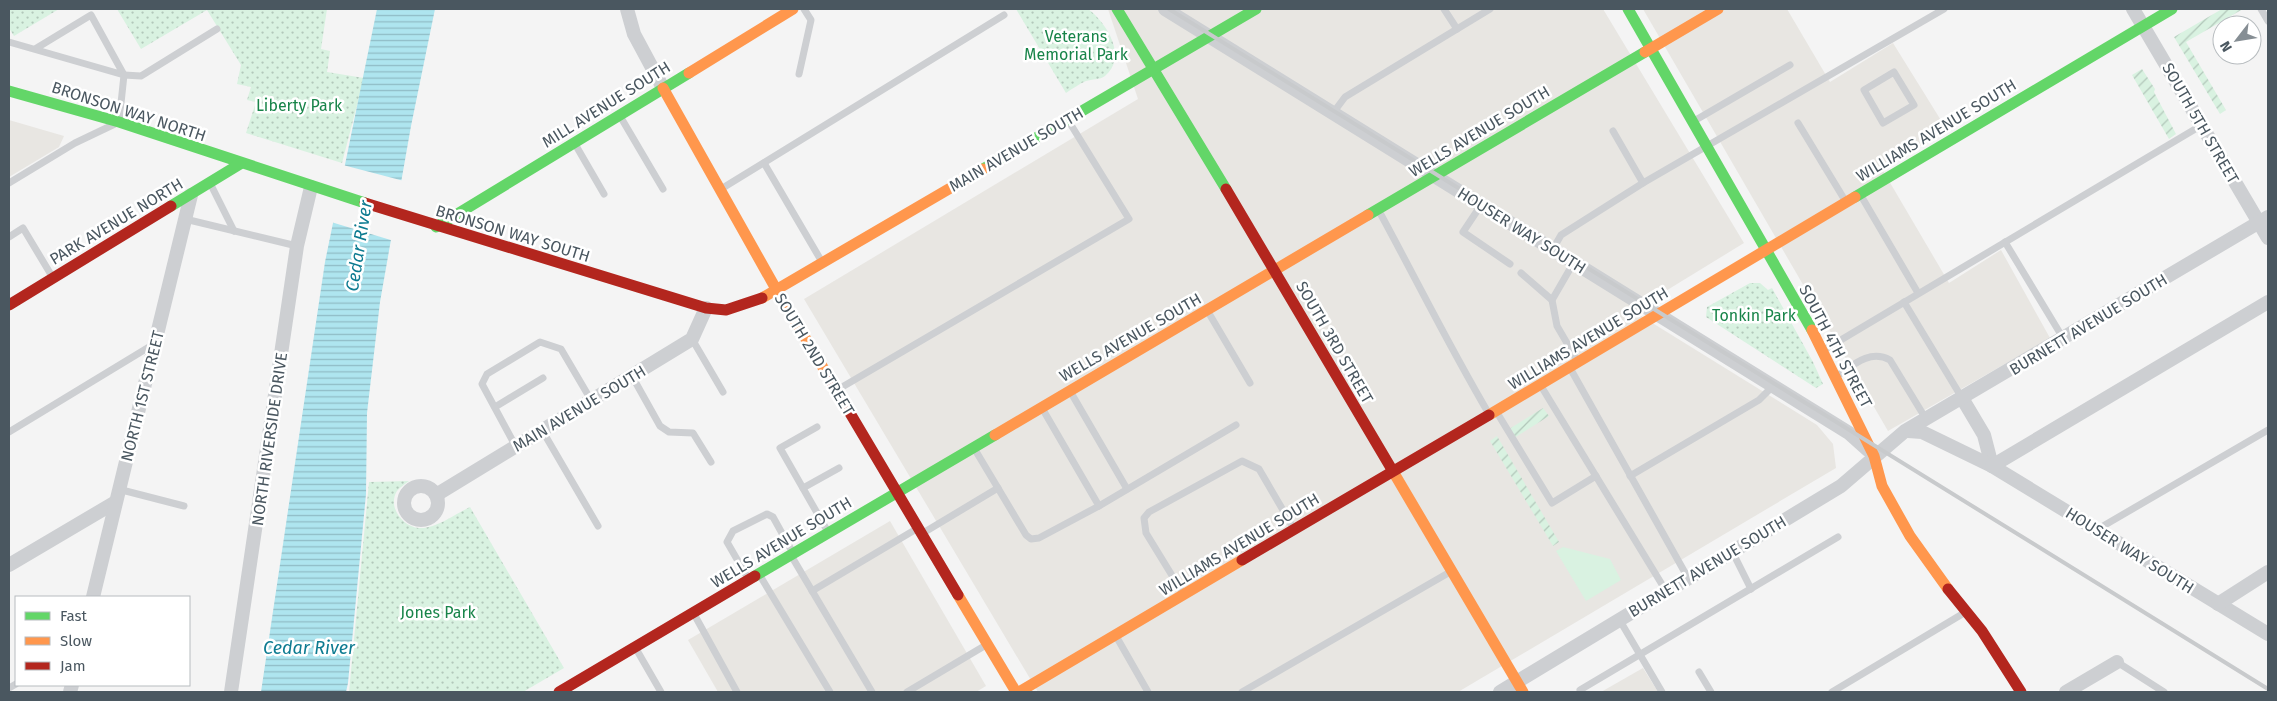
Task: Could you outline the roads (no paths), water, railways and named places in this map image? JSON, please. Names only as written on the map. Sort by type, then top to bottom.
[{"type":"street","name":"SOUTH 2ND STREET","points":[[627,9],[634,34],[776,289],[987,644],[1018,692]]},
{"type":"street","name":"MILL AVENUE SOUTH","points":[[434,226],[793,9]]},
{"type":"street","name":"SOUTH 3RD STREET","points":[[1117,9],[1155,68],[1520,687]]},
{"type":"street","name":"HOUSER WAY SOUTH","points":[[1166,9],[1849,433],[1874,456]]},
{"type":"street","name":"MAIN AVENUE SOUTH","points":[[776,289],[1256,9]]},
{"type":"street","name":"SOUTH 4TH STREET","points":[[1628,9],[1823,350],[1874,456],[1882,486],[1910,536],[1982,631],[2021,692]]},
{"type":"street","name":"WELLS AVENUE SOUTH","points":[[558,692],[1718,9]]},
{"type":"street","name":"SOUTH 5TH STREET","points":[[2133,9],[2202,125],[2264,220],[2268,238]]},
{"type":"street","name":"WILLIAMS AVENUE SOUTH","points":[[1018,692],[1660,315],[1765,250],[2172,9]]},
{"type":"street","name":"BRONSON WAY NORTH","points":[[9,91],[118,122],[240,164]]},
{"type":"street","name":"PARK AVENUE NORTH","points":[[9,305],[240,164]]},
{"type":"street","name":"BRONSON WAY SOUTH","points":[[240,164],[434,226],[706,308],[726,310],[744,306],[776,289]]},
{"type":"street","name":"NORTH RIVERSIDE DRIVE","points":[[231,692],[297,246],[311,187]]},
{"type":"street","name":"NORTH 1ST STREET","points":[[93,596],[116,496],[156,342],[191,195]]},
{"type":"street","name":"BURNETT AVENUE SOUTH","points":[[1500,692],[1520,687],[1619,619],[1841,486],[1874,456],[1908,431],[2264,220]]},
{"type":"street","points":[[1992,466],[2268,302]]},
{"type":"street","points":[[692,339],[706,308]]},
{"type":"street","name":"MAIN AVENUE SOUTH","points":[[436,495],[692,339]]},
{"type":"street","points":[[1962,398],[1984,435],[1992,466]]},
{"type":"street","points":[[1908,431],[1922,432],[1992,466]]},
{"type":"street","name":"HOUSER WAY SOUTH","points":[[1992,466],[2268,634]]},
{"type":"street","points":[[9,564],[116,496]]},
{"type":"street","points":[[2218,604],[2268,572]]},
{"type":"street","points":[[2066,692],[2117,662]]},
{"type":"lane","points":[[800,74],[811,20],[804,9]]},
{"type":"lane","points":[[1444,9],[1457,29]]},
{"type":"lane","points":[[1333,113],[1345,97],[1489,9]]},
{"type":"lane","points":[[1553,249],[1561,235],[1643,183],[1944,9]]},
{"type":"lane","points":[[2261,9],[2268,21]]},
{"type":"lane","points":[[9,183],[75,143],[118,122],[124,75],[91,16],[35,50]]},
{"type":"lane","points":[[721,189],[1004,16]]},
{"type":"lane","points":[[9,42],[124,75],[140,76],[217,29]]},
{"type":"lane","points":[[1693,121],[1790,65]]},
{"type":"lane","points":[[1894,72],[1914,105],[1883,123],[1864,90],[1894,72]]},
{"type":"lane","points":[[619,115],[662,189]]},
{"type":"lane","points":[[836,390],[1128,219],[1067,119]]},
{"type":"lane","points":[[1798,123],[1846,202]]},
{"type":"lane","points":[[1823,350],[2202,125]]},
{"type":"lane","points":[[1613,131],[1643,183]]},
{"type":"lane","points":[[574,142],[604,194]]},
{"type":"lane","points":[[764,162],[822,263]]},
{"type":"lane","points":[[210,183],[234,231]]},
{"type":"lane","points":[[1860,194],[1918,293]]},
{"type":"lane","points":[[1481,204],[1463,232],[1510,264]]},
{"type":"lane","points":[[1379,209],[1422,289],[1438,325],[1552,503],[1596,476]]},
{"type":"lane","points":[[185,219],[297,246]]},
{"type":"lane","points":[[9,237],[23,228],[53,278]]},
{"type":"lane","points":[[2005,242],[2063,339]]},
{"type":"lane","points":[[1574,262],[1552,300],[1553,316],[1574,365],[1630,476],[1688,578]]},
{"type":"lane","points":[[1521,273],[1552,300]]},
{"type":"lane","points":[[1904,302],[1962,398]]},
{"type":"lane","points":[[1207,310],[1250,383]]},
{"type":"lane","points":[[692,339],[723,392]]},
{"type":"lane","points":[[9,432],[156,342]]},
{"type":"lane","points":[[516,447],[482,384],[487,374],[540,342],[561,348],[591,400]]},
{"type":"lane","points":[[1836,376],[1864,358],[1873,355],[1883,356],[1890,360],[1926,420]]},
{"type":"lane","points":[[632,376],[660,426],[669,432],[693,434],[711,462]]},
{"type":"lane","points":[[495,407],[543,378]]},
{"type":"lane","points":[[1540,385],[1666,591]]},
{"type":"lane","points":[[1630,476],[1759,400],[1773,386]]},
{"type":"lane","points":[[1070,391],[1127,490]]},
{"type":"lane","points":[[1042,408],[1099,506]]},
{"type":"lane","points":[[974,447],[1026,535],[1031,538],[1039,538],[1127,490],[1236,425]]},
{"type":"lane","points":[[817,427],[780,448],[829,532]]},
{"type":"lane","points":[[542,430],[598,526]]},
{"type":"lane","points":[[2098,529],[2268,430]]},
{"type":"lane","points":[[1184,595],[1143,525],[1144,518],[1149,512],[1242,461],[1259,469],[1295,530]]},
{"type":"lane","points":[[803,488],[839,468]]},
{"type":"lane","points":[[812,591],[998,488]]},
{"type":"lane","points":[[116,496],[184,506]]},
{"type":"lane","points":[[830,692],[754,577],[728,542],[733,532],[767,514],[773,517],[812,591],[872,692]]},
{"type":"lane","points":[[1580,690],[1838,537]]},
{"type":"lane","points":[[1732,551],[1752,588]]},
{"type":"lane","points":[[1242,692],[1452,571]]},
{"type":"lane","points":[[1832,692],[1966,612]]},
{"type":"lane","points":[[693,613],[738,692]]},
{"type":"lane","points":[[1619,619],[1662,692]]},
{"type":"lane","points":[[1116,636],[1148,692]]},
{"type":"lane","points":[[907,692],[987,644]]},
{"type":"lane","points":[[635,647],[661,692]]},
{"type":"lane","points":[[2117,662],[2145,678],[2164,692]]},
{"type":"lane","points":[[1698,672],[1711,692]]},
{"type":"water","name":"Cedar River","points":[[377,9],[435,9],[411,126],[380,302],[367,413],[366,494],[348,683],[346,692],[261,692],[325,262]]},
{"type":"railway","points":[[1169,9],[2268,689]]},
{"type":"park label","name":"Veterans Memorial Park","points":[[1076,45]]},
{"type":"park label","name":"Liberty Park","points":[[299,105]]},
{"type":"park label","name":"Tonkin Park","points":[[1754,315]]},
{"type":"park label","name":"Jones Park","points":[[438,612]]}]
